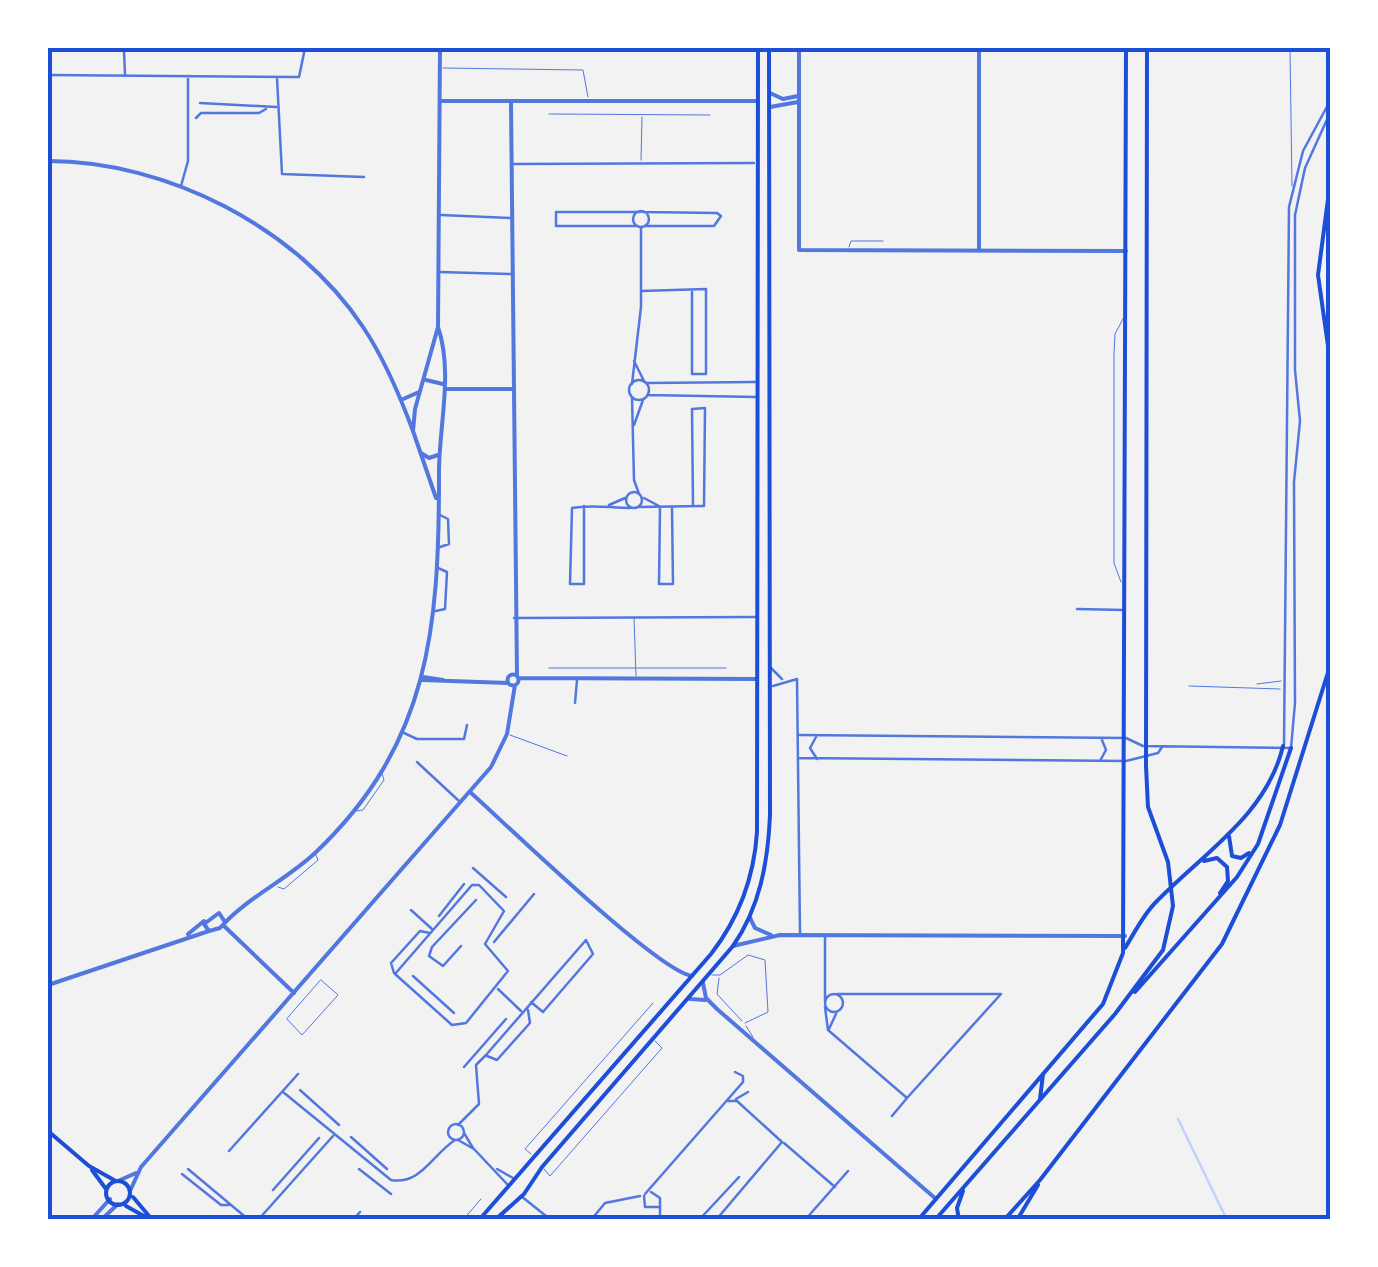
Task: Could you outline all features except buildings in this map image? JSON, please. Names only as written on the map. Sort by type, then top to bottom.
[{"type":"main road","points":[[479,1220],[711,954],[739,910],[754,860],[758,48]]},
{"type":"main road","points":[[495,1220],[526,1189],[733,946],[750,918],[769,846],[770,48]]},
{"type":"main road","points":[[1123,952],[1127,48]]},
{"type":"main road","points":[[1116,1014],[1163,950],[1173,906],[1168,862],[1148,807],[1145,746],[1146,48]]},
{"type":"main road","points":[[758,61],[763,57],[769,61]]},
{"type":"main road","points":[[757,141],[763,145],[770,142]]},
{"type":"main road","points":[[1330,184],[1318,275],[1330,360]]},
{"type":"main road","points":[[756,351],[769,353]]},
{"type":"main road","points":[[757,431],[764,435],[770,430]]},
{"type":"main road","points":[[756,641],[763,637],[769,640]]},
{"type":"main road","points":[[1004,1220],[1040,1180],[1235,920],[1280,826],[1330,666]]},
{"type":"main road","points":[[756,717],[762,722],[770,718]]},
{"type":"main road","points":[[918,1220],[1103,1004],[1123,952],[1154,905],[1231,832],[1273,778],[1284,746]]},
{"type":"main road","points":[[936,1220],[1212,905],[1258,844],[1291,748]]},
{"type":"main road","points":[[1231,832],[1227,844],[1232,856],[1246,856],[1258,844]]},
{"type":"main road","points":[[1198,864],[1217,858],[1229,871],[1228,881],[1212,905]]},
{"type":"main road","points":[[711,954],[719,962]]},
{"type":"main road","points":[[661,1012],[670,1022]]},
{"type":"main road","points":[[1040,1099],[1043,1072]]},
{"type":"main road","points":[[48,1130],[88,1166],[110,1198],[152,1220]]},
{"type":"main road","points":[[88,1166],[116,1180],[152,1220]]},
{"type":"main road","points":[[514,1178],[526,1189]]},
{"type":"main road","points":[[106,1189],[116,1180]]},
{"type":"main road","points":[[1018,1220],[1040,1180]]},
{"type":"main road","points":[[959,1220],[957,1208],[967,1184]]},
{"type":"main road","points":[[507,1191],[519,1197]]},
{"type":"main road","points":[[120,1205],[131,1194]]},
{"type":"street","points":[[48,75],[277,77],[302,74],[306,48]]},
{"type":"street","points":[[48,985],[184,937],[212,931],[224,923],[315,853],[354,809],[402,732],[423,678],[436,610],[438,455],[444,401],[438,327],[440,48]]},
{"type":"street","points":[[800,48],[799,250],[1126,250]]},
{"type":"street","points":[[978,251],[979,48]]},
{"type":"street","points":[[124,50],[125,76]]},
{"type":"street","points":[[181,187],[188,161],[188,76]]},
{"type":"street","points":[[277,77],[282,174],[364,178]]},
{"type":"street","points":[[770,93],[783,99],[798,99]]},
{"type":"street","points":[[770,107],[798,99]]},
{"type":"street","points":[[1284,746],[1292,186],[1308,140],[1330,100]]},
{"type":"street","points":[[440,101],[757,102]]},
{"type":"street","points":[[790,101],[799,114]]},
{"type":"street","points":[[200,103],[257,103],[267,108]]},
{"type":"street","points":[[131,1194],[136,1173],[470,792],[499,754],[507,734],[514,681],[511,103]]},
{"type":"street","points":[[196,118],[201,113],[259,113],[278,107]]},
{"type":"street","points":[[799,736],[1126,738],[1145,746],[1291,748],[1300,411],[1294,370],[1295,215],[1305,168],[1330,113]]},
{"type":"street","points":[[48,161],[123,169],[181,187],[250,221],[308,266],[363,326],[402,402],[429,486],[438,502]]},
{"type":"street","points":[[511,164],[757,164]]},
{"type":"street","points":[[556,212],[641,212],[717,212],[721,216],[714,226],[556,226],[556,212]]},
{"type":"street","points":[[628,212],[628,226]]},
{"type":"street","points":[[638,507],[632,384],[641,291],[641,227],[648,217],[641,212]]},
{"type":"street","points":[[641,212],[634,220],[641,227]]},
{"type":"street","points":[[439,215],[511,218]]},
{"type":"street","points":[[439,272],[511,274]]},
{"type":"street","points":[[641,291],[706,288],[706,374],[692,374],[692,290]]},
{"type":"street","points":[[413,430],[414,410],[426,380],[438,327]]},
{"type":"street","points":[[633,358],[646,382],[646,397],[633,432]]},
{"type":"street","points":[[426,380],[460,390],[512,389]]},
{"type":"street","points":[[632,384],[756,382]]},
{"type":"street","points":[[727,397],[728,384]]},
{"type":"street","points":[[402,402],[423,389]]},
{"type":"street","points":[[444,401],[460,390]]},
{"type":"street","points":[[632,397],[757,397]]},
{"type":"street","points":[[402,402],[414,410]]},
{"type":"street","points":[[584,506],[584,584],[570,584],[572,508],[584,506],[630,508],[660,506],[672,507],[692,506],[704,505],[705,408],[692,409],[692,506]]},
{"type":"street","points":[[1288,414],[1295,418],[1300,411]]},
{"type":"street","points":[[1288,430],[1294,428],[1299,435]]},
{"type":"street","points":[[421,453],[429,458],[438,455]]},
{"type":"street","points":[[630,508],[627,497],[634,480]]},
{"type":"street","points":[[606,506],[640,495],[660,506]]},
{"type":"street","points":[[660,506],[659,584],[673,584],[672,507]]},
{"type":"street","points":[[438,547],[449,544],[448,518],[439,514]]},
{"type":"street","points":[[436,610],[445,608],[448,591],[447,572],[438,568]]},
{"type":"street","points":[[1077,610],[1126,610]]},
{"type":"street","points":[[514,618],[756,617]]},
{"type":"street","points":[[426,665],[437,680]]},
{"type":"street","points":[[769,666],[784,679]]},
{"type":"street","points":[[423,678],[756,679]]},
{"type":"street","points":[[575,703],[578,679]]},
{"type":"street","points":[[769,690],[784,679],[798,679],[800,935]]},
{"type":"street","points":[[419,691],[437,680]]},
{"type":"street","points":[[402,732],[417,739],[464,739],[467,725]]},
{"type":"street","points":[[818,736],[810,748],[818,760]]},
{"type":"street","points":[[1100,760],[1106,750],[1102,740]]},
{"type":"street","points":[[798,758],[1126,761],[1158,753],[1163,746]]},
{"type":"street","points":[[417,762],[460,802]]},
{"type":"street","points":[[470,792],[674,970],[693,976]]},
{"type":"street","points":[[473,868],[506,897]]},
{"type":"street","points":[[438,916],[464,884]]},
{"type":"street","points":[[395,974],[442,921],[474,884],[504,911],[486,944],[507,967],[497,988],[462,1026],[452,1025],[395,974],[392,963],[420,931],[432,932]]},
{"type":"street","points":[[490,895],[496,888]]},
{"type":"street","points":[[494,942],[534,894]]},
{"type":"street","points":[[461,946],[444,966],[430,959],[430,950],[476,900]]},
{"type":"street","points":[[448,904],[453,908]]},
{"type":"street","points":[[184,937],[219,913],[241,908]]},
{"type":"street","points":[[411,910],[432,932]]},
{"type":"street","points":[[219,913],[232,938],[294,993]]},
{"type":"street","points":[[750,918],[758,931],[780,935],[1125,936]]},
{"type":"street","points":[[204,921],[212,931],[232,938]]},
{"type":"street","points":[[442,921],[450,928]]},
{"type":"street","points":[[498,926],[502,931]]},
{"type":"street","points":[[733,946],[780,935]]},
{"type":"street","points":[[825,935],[828,1030],[907,1098]]},
{"type":"street","points":[[284,1092],[379,1174],[392,1180],[411,1180],[464,1132],[479,1104],[474,1070],[522,1012],[586,940],[593,954],[543,1012],[532,1002]]},
{"type":"street","points":[[674,970],[681,989]]},
{"type":"street","points":[[413,976],[454,1013]]},
{"type":"street","points":[[703,983],[709,1001],[717,1009],[936,1199]]},
{"type":"street","points":[[825,984],[842,1007]]},
{"type":"street","points":[[497,988],[522,1012]]},
{"type":"street","points":[[422,999],[430,990]]},
{"type":"street","points":[[825,1004],[835,994],[1000,994],[892,1116]]},
{"type":"street","points":[[828,1030],[838,1011],[854,994]]},
{"type":"street","points":[[690,999],[709,1001]]},
{"type":"street","points":[[825,1004],[838,1011]]},
{"type":"street","points":[[486,1055],[498,1060],[530,1023],[526,1008]]},
{"type":"street","points":[[464,1067],[506,1019]]},
{"type":"street","points":[[492,1036],[498,1040]]},
{"type":"street","points":[[643,1204],[645,1195],[728,1101],[744,1078],[736,1072]]},
{"type":"street","points":[[229,1151],[298,1074]]},
{"type":"street","points":[[300,1090],[339,1125]]},
{"type":"street","points":[[728,1101],[748,1092]]},
{"type":"street","points":[[735,1100],[834,1186]]},
{"type":"street","points":[[311,1116],[319,1107]]},
{"type":"street","points":[[442,1149],[450,1128],[468,1120]]},
{"type":"street","points":[[458,1125],[474,1149]]},
{"type":"street","points":[[258,1220],[334,1134]]},
{"type":"street","points":[[448,1134],[474,1149],[507,1184]]},
{"type":"street","points":[[351,1136],[387,1168]]},
{"type":"street","points":[[273,1190],[319,1138]]},
{"type":"street","points":[[716,1220],[782,1142]]},
{"type":"street","points":[[312,1146],[318,1153]]},
{"type":"street","points":[[357,1154],[364,1148]]},
{"type":"street","points":[[365,1161],[371,1154]]},
{"type":"street","points":[[366,1172],[371,1167]]},
{"type":"street","points":[[359,1169],[392,1194]]},
{"type":"street","points":[[496,1169],[514,1178]]},
{"type":"street","points":[[188,1170],[249,1220]]},
{"type":"street","points":[[806,1220],[848,1171]]},
{"type":"street","points":[[116,1180],[136,1173]]},
{"type":"street","points":[[182,1174],[221,1206],[231,1204]]},
{"type":"street","points":[[375,1180],[379,1174]]},
{"type":"street","points":[[700,1220],[739,1177]]},
{"type":"street","points":[[196,1184],[202,1178]]},
{"type":"street","points":[[283,1180],[288,1186]]},
{"type":"street","points":[[656,1182],[660,1219]]},
{"type":"street","points":[[526,1189],[531,1202]]},
{"type":"street","points":[[590,1220],[605,1203],[656,1194]]},
{"type":"street","points":[[519,1197],[551,1220]]},
{"type":"street","points":[[92,1220],[110,1198]]},
{"type":"street","points":[[630,1198],[660,1219]]},
{"type":"street","points":[[718,1199],[728,1206]]},
{"type":"street","points":[[101,1220],[120,1205]]},
{"type":"street","points":[[650,1210],[658,1207]]},
{"type":"street","points":[[354,1220],[360,1212]]},
{"type":"lane","points":[[1290,48],[1292,186]]},
{"type":"lane","points":[[440,68],[584,70],[588,102]]},
{"type":"lane","points":[[642,101],[642,164]]},
{"type":"lane","points":[[548,114],[710,115]]},
{"type":"lane","points":[[849,250],[852,241],[883,242]]},
{"type":"lane","points":[[1126,314],[1115,334],[1114,563],[1126,586]]},
{"type":"lane","points":[[634,617],[637,679]]},
{"type":"lane","points":[[549,668],[726,668]]},
{"type":"lane","points":[[1189,686],[1287,680]]},
{"type":"lane","points":[[1254,685],[1287,689]]},
{"type":"lane","points":[[507,734],[568,756]]},
{"type":"lane","points":[[744,1023],[768,1012],[765,960],[748,955],[720,976],[715,989],[756,1041]]},
{"type":"lane","points":[[280,1008],[294,1028],[305,1034],[338,996],[313,972]]},
{"type":"lane","points":[[709,975],[720,976]]},
{"type":"lane","points":[[289,1017],[321,980]]},
{"type":"lane","points":[[717,1009],[724,1002]]},
{"type":"lane","points":[[534,1157],[525,1149],[653,1003]]},
{"type":"lane","points":[[542,1167],[550,1176],[662,1048],[655,1040]]},
{"type":"lane","points":[[462,1220],[480,1199]]},
{"type":"waterway","points":[[1178,1119],[1227,1220]]}]
